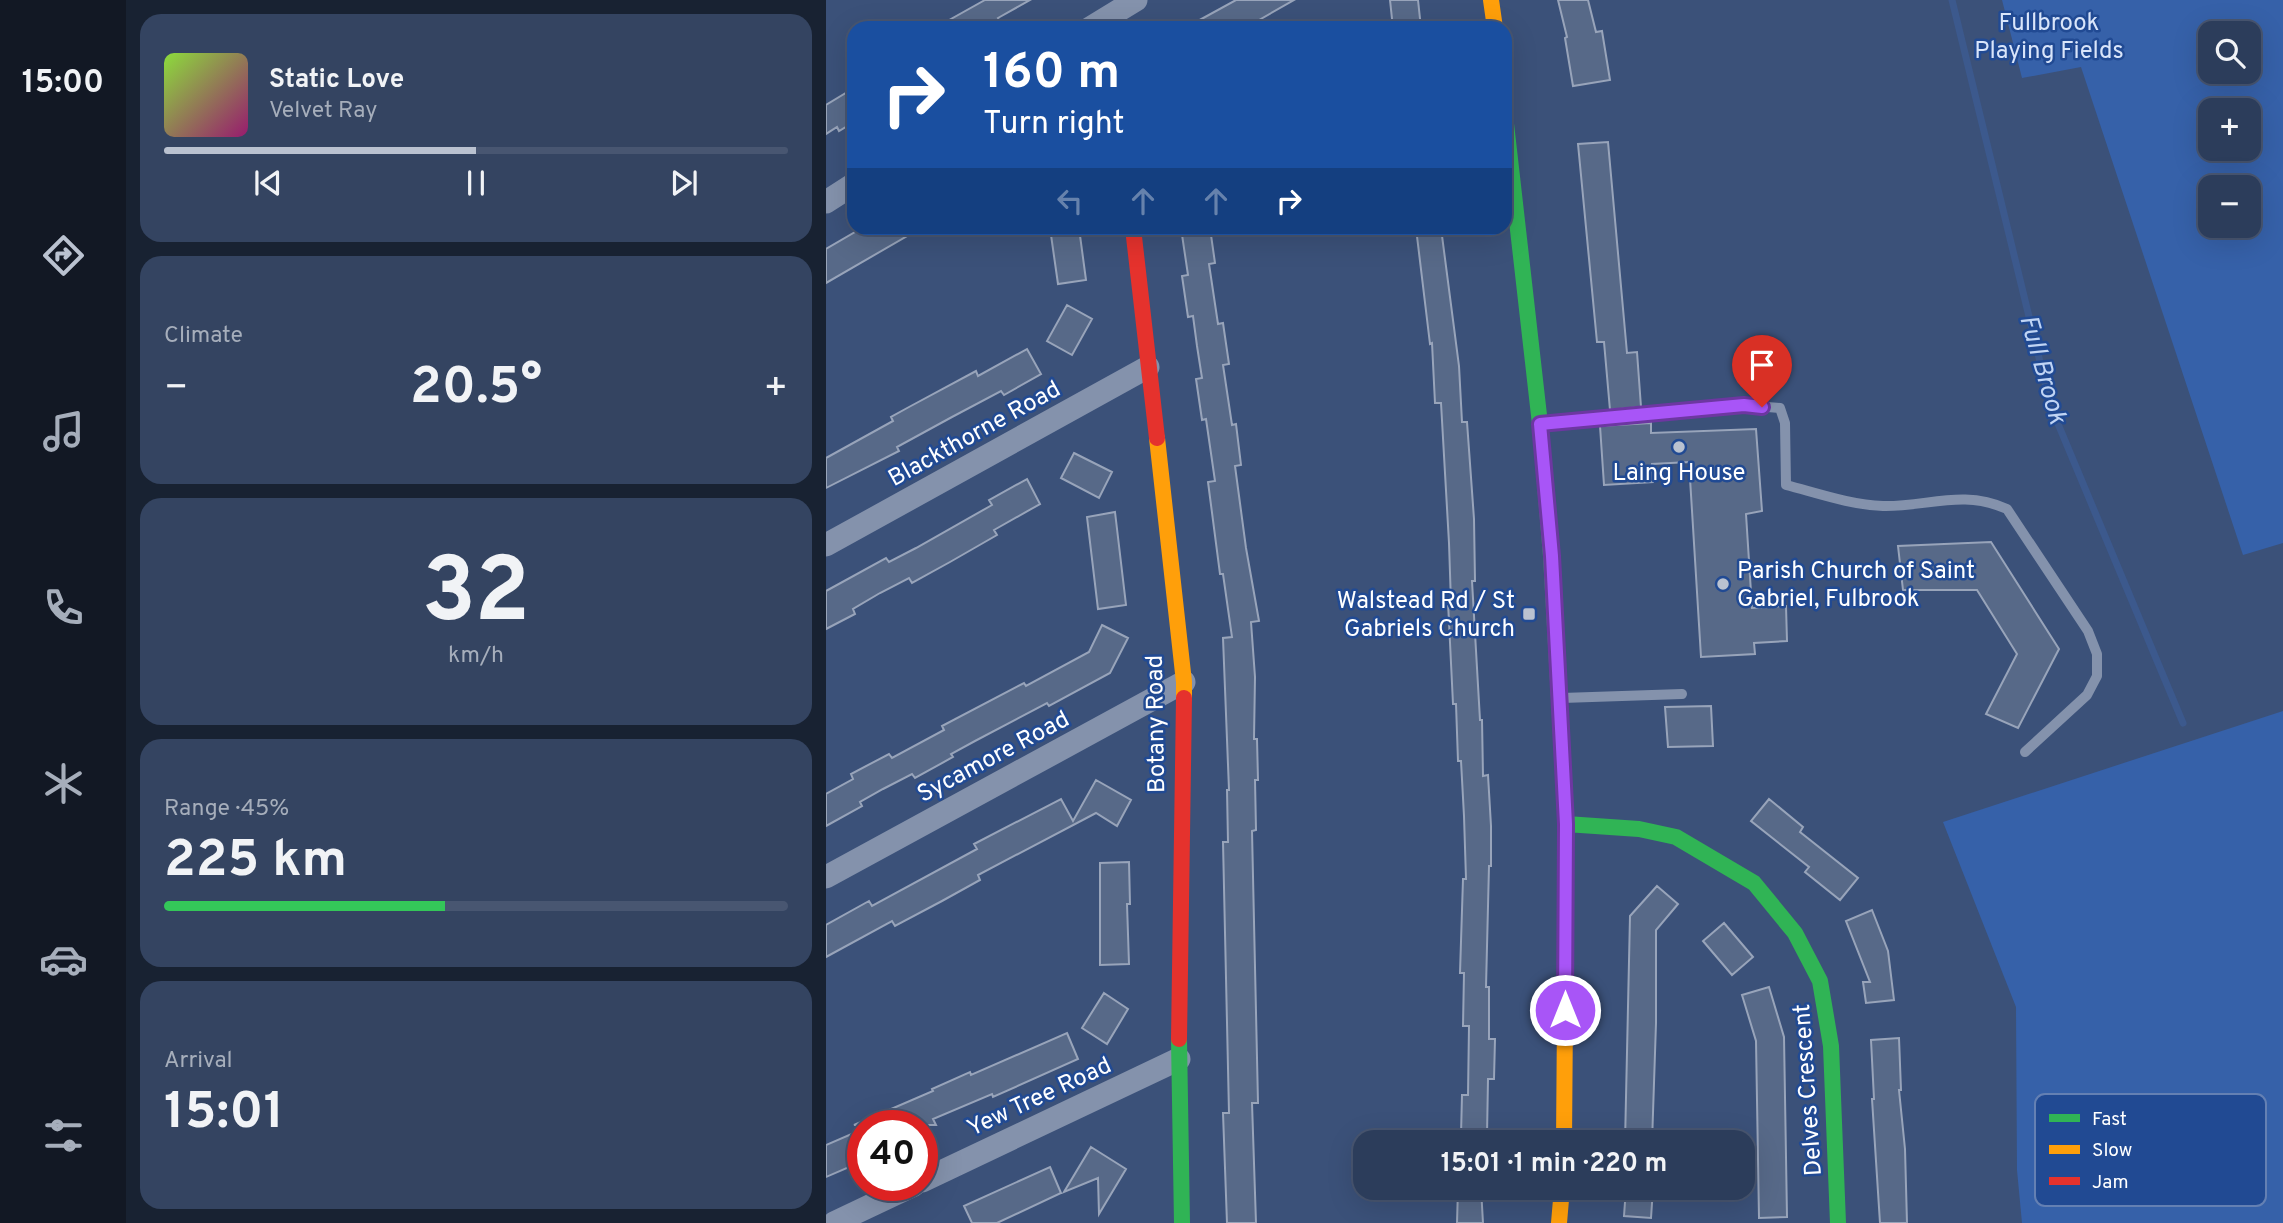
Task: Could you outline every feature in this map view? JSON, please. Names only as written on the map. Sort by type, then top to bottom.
[{"type":"street","points":[[1107,21],[1136,0]]},
{"type":"street","points":[[1491,0],[1494,21]]},
{"type":"street","points":[[1512,177],[1552,556],[1566,824],[1564,1130]]},
{"type":"street","points":[[826,202],[847,188]]},
{"type":"street","name":"Botany Road","points":[[1134,235],[1184,682],[1179,1059],[1182,1223]]},
{"type":"street","name":"Blackthorne Road","points":[[826,545],[1148,367]]},
{"type":"street","name":"Sycamore Road","points":[[826,877],[1184,682]]},
{"type":"street","name":"Delves Crescent","points":[[1566,824],[1639,829],[1676,837],[1754,883],[1795,933],[1820,981],[1830,1046],[1838,1223]]},
{"type":"street","name":"Yew Tree Road","points":[[938,1173],[1179,1059]]},
{"type":"street","points":[[1559,1223],[1561,1200]]},
{"type":"street","points":[[834,1223],[880,1201]]},
{"type":"lane","points":[[1540,424],[1744,405],[1780,408],[1785,423],[1786,485],[1882,506],[1965,498],[1990,501],[2007,509],[2088,631],[2097,654],[2097,676],[2087,695],[2025,752]]},
{"type":"lane","points":[[1559,698],[1682,694]]},
{"type":"green space","name":"Fullbrook Playing Fields","points":[[2002,0],[2283,0],[2283,543],[2243,555],[2081,67],[2022,78]]},
{"type":"green space","points":[[2283,711],[2283,1223],[2022,1223],[2017,1170],[2016,1007],[1943,822]]},
{"type":"building","points":[[985,0],[1030,0],[998,18],[1000,21],[948,21]]},
{"type":"building","points":[[1236,0],[1294,0],[1257,21],[1198,21]]},
{"type":"building","points":[[1390,0],[1418,0],[1420,21],[1392,21]]},
{"type":"building","points":[[1558,0],[1588,0],[1596,32],[1602,31],[1610,80],[1573,86],[1565,38],[1567,37]]},
{"type":"building","points":[[847,92],[847,126],[839,131],[837,127],[826,134],[826,105]]},
{"type":"building","points":[[1608,142],[1627,353],[1637,352],[1641,407],[1610,410],[1604,342],[1597,342],[1578,144]]},
{"type":"building","points":[[850,235],[909,235],[826,283],[826,249]]},
{"type":"building","points":[[1051,235],[1080,235],[1086,280],[1058,284]]},
{"type":"building","points":[[1182,235],[1211,235],[1215,263],[1209,264],[1218,324],[1223,323],[1229,364],[1223,365],[1232,425],[1236,424],[1241,465],[1235,466],[1259,621],[1251,622],[1255,677],[1254,739],[1257,739],[1258,780],[1255,780],[1256,830],[1252,831],[1258,1103],[1252,1103],[1256,1223],[1227,1223],[1223,1113],[1229,1113],[1223,842],[1228,842],[1229,790],[1223,638],[1232,637],[1223,574],[1220,574],[1208,482],[1215,481],[1206,419],[1202,420],[1196,379],[1202,378],[1193,316],[1188,317],[1182,276],[1188,275]]},
{"type":"building","points":[[1417,235],[1442,235],[1459,366],[1462,422],[1467,422],[1474,519],[1475,581],[1472,581],[1482,720],[1483,776],[1488,775],[1491,826],[1486,987],[1489,987],[1489,1039],[1495,1039],[1494,1079],[1488,1079],[1487,1130],[1461,1130],[1462,1095],[1468,1095],[1469,1026],[1463,1026],[1464,973],[1460,973],[1463,879],[1466,879],[1464,816],[1456,704],[1453,704],[1448,603],[1451,603],[1449,543],[1441,403],[1435,403],[1432,343],[1430,344]]},
{"type":"building","points":[[1067,305],[1092,319],[1072,355],[1047,341]]},
{"type":"building","points":[[1027,349],[1041,374],[1004,395],[1001,391],[897,447],[899,451],[826,488],[826,458],[893,421],[891,417],[909,407],[976,371],[978,376]]},
{"type":"building","points":[[1651,423],[1651,433],[1756,429],[1762,511],[1746,514],[1752,608],[1786,606],[1787,641],[1754,643],[1755,654],[1701,657],[1689,462],[1652,464],[1653,482],[1604,485],[1600,426]]},
{"type":"building","points":[[1074,453],[1112,472],[1099,498],[1061,478]]},
{"type":"building","points":[[1027,479],[1040,504],[994,530],[997,535],[912,583],[909,578],[880,593],[853,609],[855,614],[826,629],[826,591],[886,558],[889,562],[916,548],[992,505],[989,500]]},
{"type":"building","points":[[1115,512],[1126,605],[1098,609],[1087,517]]},
{"type":"building","points":[[1991,542],[2059,649],[2018,728],[1986,714],[2017,654],[1977,590],[1903,590],[1898,546]]},
{"type":"building","points":[[1102,625],[1128,638],[1110,673],[975,741],[915,778],[912,774],[883,789],[860,802],[862,806],[826,826],[826,794],[853,779],[851,774],[889,754],[892,758],[944,730],[942,726],[1089,652]]},
{"type":"building","points":[[1711,706],[1713,746],[1668,747],[1665,707]]},
{"type":"building","points":[[1096,780],[1131,800],[1117,826],[1096,813],[978,875],[980,880],[942,901],[895,926],[892,921],[826,957],[826,925],[869,901],[872,906],[977,849],[974,844],[1061,799],[1073,821]]},
{"type":"building","points":[[1769,799],[1803,827],[1800,832],[1858,878],[1840,900],[1805,872],[1809,867],[1751,821]]},
{"type":"building","points":[[1129,862],[1129,964],[1100,965],[1100,863]]},
{"type":"building","points":[[1657,886],[1678,904],[1656,930],[1652,1130],[1625,1130],[1630,916]]},
{"type":"building","points":[[1872,910],[1888,951],[1894,1000],[1866,1003],[1863,982],[1870,982],[1846,921]]},
{"type":"building","points":[[1724,923],[1753,957],[1732,975],[1703,941]]},
{"type":"building","points":[[1769,987],[1784,1037],[1787,1217],[1759,1218],[1756,1041],[1742,995]]},
{"type":"building","points":[[1104,993],[1128,1009],[1107,1044],[1082,1028]]},
{"type":"building","points":[[1067,1033],[1078,1059],[993,1097],[992,1094],[938,1117],[938,1110],[889,1110],[970,1072],[971,1075]]},
{"type":"building","points":[[1899,1038],[1899,1090],[1905,1149],[1907,1223],[1880,1223],[1871,1040]]},
{"type":"building","points":[[847,1136],[847,1168],[826,1177],[826,1145]]},
{"type":"building","points":[[1091,1147],[1126,1169],[1099,1214],[1098,1178],[1064,1192]]},
{"type":"building","points":[[1050,1167],[1061,1193],[997,1223],[972,1223],[964,1206]]},
{"type":"building","points":[[1458,1200],[1482,1200],[1483,1223],[1457,1223]]},
{"type":"building","points":[[1625,1200],[1652,1200],[1651,1218],[1624,1216]]},
{"type":"waterway","name":"Full Brook","points":[[1952,0],[2051,407],[2183,723]]},
{"type":"traffic: fast","points":[[1512,177],[1540,424],[1551,556],[1566,824],[1565,1013]]},
{"type":"traffic: fast","points":[[1566,824],[1639,829],[1676,837],[1754,883],[1795,933],[1820,981],[1831,1046],[1838,1223]]},
{"type":"traffic: fast","points":[[1179,1039],[1182,1223]]},
{"type":"traffic: slow","points":[[1491,0],[1494,21]]},
{"type":"traffic: slow","points":[[1157,438],[1184,698]]},
{"type":"traffic: slow","points":[[1564,1130],[1565,1013]]},
{"type":"traffic: slow","points":[[1559,1223],[1561,1200]]},
{"type":"traffic: jam","points":[[1134,235],[1157,438]]},
{"type":"traffic: jam","points":[[1179,1039],[1184,698]]},
{"type":"place","name":"Laing House","points":[[1679,447]]},
{"type":"place","name":"Parish Church of Saint Gabriel, Fulbrook","points":[[1723,584]]},
{"type":"place","name":"Walstead Rd / St Gabriels Church","points":[[1529,614]]},
{"type":"route","points":[[1565,1010],[1566,824],[1552,556],[1540,424],[1744,405],[1762,407]]}]
